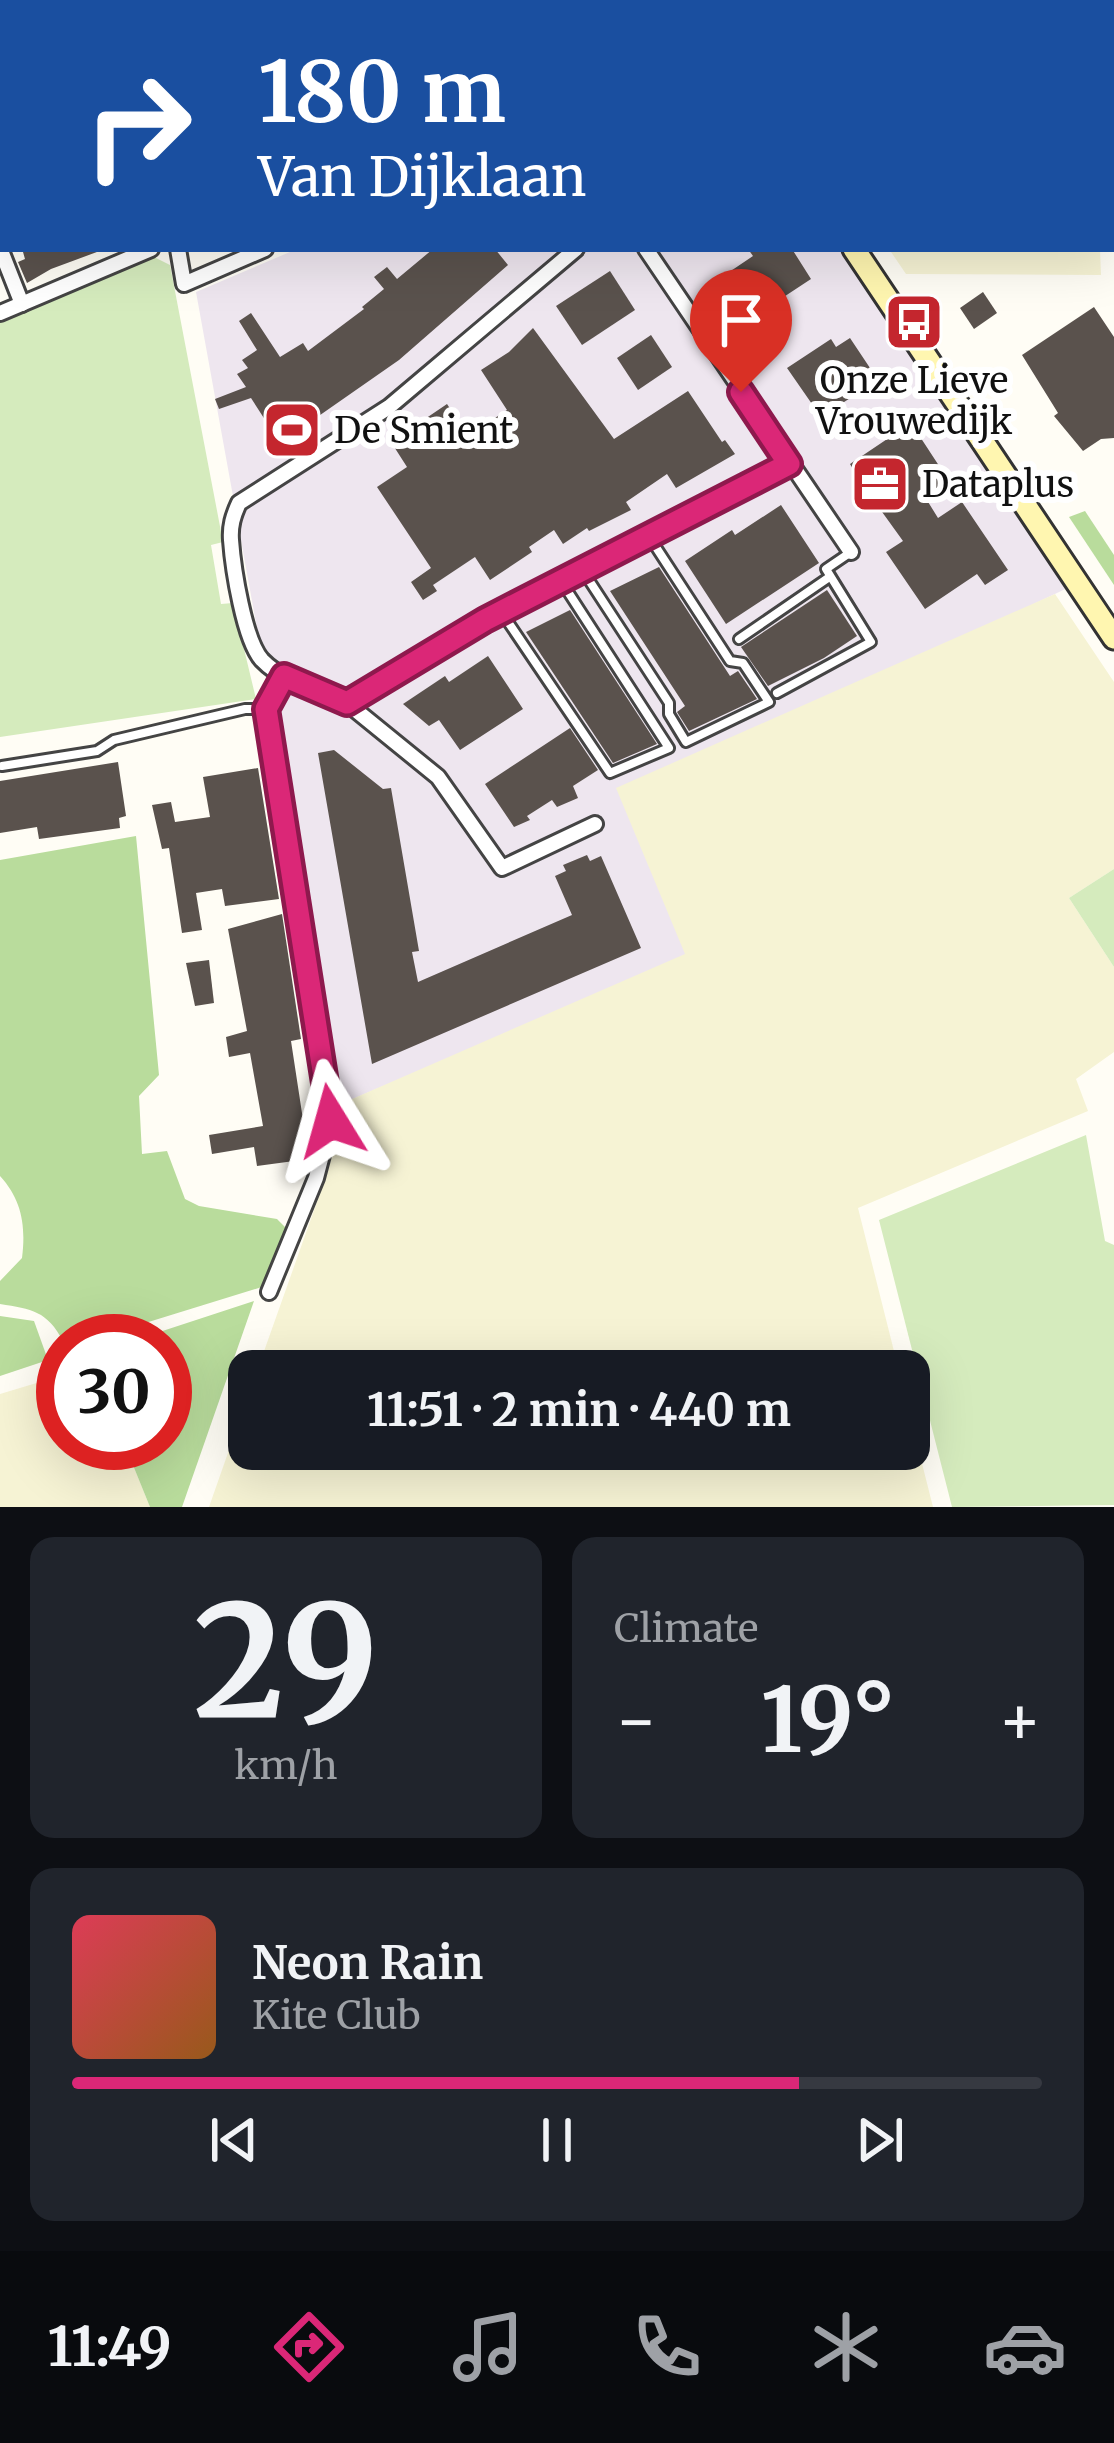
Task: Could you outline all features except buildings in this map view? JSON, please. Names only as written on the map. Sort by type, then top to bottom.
[{"type":"main road","points":[[856,252],[1114,638]]},
{"type":"street","points":[[2,252],[22,304]]},
{"type":"street","points":[[0,313],[144,252]]},
{"type":"street","points":[[179,252],[184,284],[258,252]]},
{"type":"street","points":[[572,252],[389,407],[239,503],[231,540],[249,638],[261,659],[284,676],[347,703],[438,777],[502,868],[595,824]]},
{"type":"street","points":[[648,252],[851,552]]},
{"type":"street","points":[[347,703],[501,612],[789,464]]},
{"type":"street","points":[[269,1292],[316,1178],[331,1121],[266,709],[284,676]]},
{"type":"lane","points":[[582,570],[669,703],[669,714],[686,742],[769,702],[742,662],[730,661],[649,536]]},
{"type":"lane","points":[[777,693],[872,642],[826,569],[851,552]]},
{"type":"lane","points":[[739,639],[829,578]]},
{"type":"lane","points":[[501,612],[610,773],[669,748],[560,581]]},
{"type":"lane","points":[[2,766],[97,751],[114,740],[245,709],[266,709]]},
{"type":"shaded area","points":[[290,252],[871,252],[1078,583],[636,794],[695,955],[343,1103],[196,292]]},
{"type":"shaded area","points":[[891,252],[1100,252],[1101,275],[906,274]]},
{"type":"shaded area","points":[[1055,594],[1114,682],[1114,869],[1069,898],[1114,967],[1114,1052],[1076,1079],[1088,1111],[858,1208],[894,1350],[264,1350],[329,1168],[343,1103],[685,954],[616,788]]},
{"type":"shaded area","points":[[36,1383],[36,1470],[135,1470],[150,1507],[0,1507],[0,1394]]},
{"type":"shaded area","points":[[228,1453],[228,1470],[924,1470],[933,1507],[209,1507]]},
{"type":"green space","points":[[152,256],[170,265],[223,542],[211,545],[221,604],[233,603],[256,699],[0,737],[0,321]]},
{"type":"green space","points":[[1085,511],[1114,555],[1114,585],[1069,517]]},
{"type":"green space","points":[[136,836],[159,1075],[139,1096],[142,1154],[167,1151],[185,1199],[199,1206],[277,1219],[286,1228],[265,1286],[174,1314],[39,1314],[0,1304],[0,1281],[22,1258],[23,1235],[18,1204],[0,1176],[0,860]]},
{"type":"green space","points":[[1114,869],[1114,967],[1069,898]]},
{"type":"green space","points":[[1086,1135],[1105,1241],[1114,1245],[1114,1505],[952,1507],[930,1421],[930,1350],[912,1350],[879,1220]]},
{"type":"green space","points":[[254,1301],[237,1350],[228,1350],[228,1375],[182,1507],[150,1507],[135,1470],[192,1470],[192,1321]]},
{"type":"green space","points":[[0,1316],[34,1321],[36,1364],[0,1376]]},
{"type":"place","name":"Onze Lieve Vrouwedijk","points":[[914,322]]},
{"type":"place","name":"De Smient","points":[[292,430]]},
{"type":"place","name":"Dataplus","points":[[880,484]]},
{"type":"route","points":[[331,1121],[266,709],[284,676],[347,703],[485,620],[789,464],[741,392]]}]
